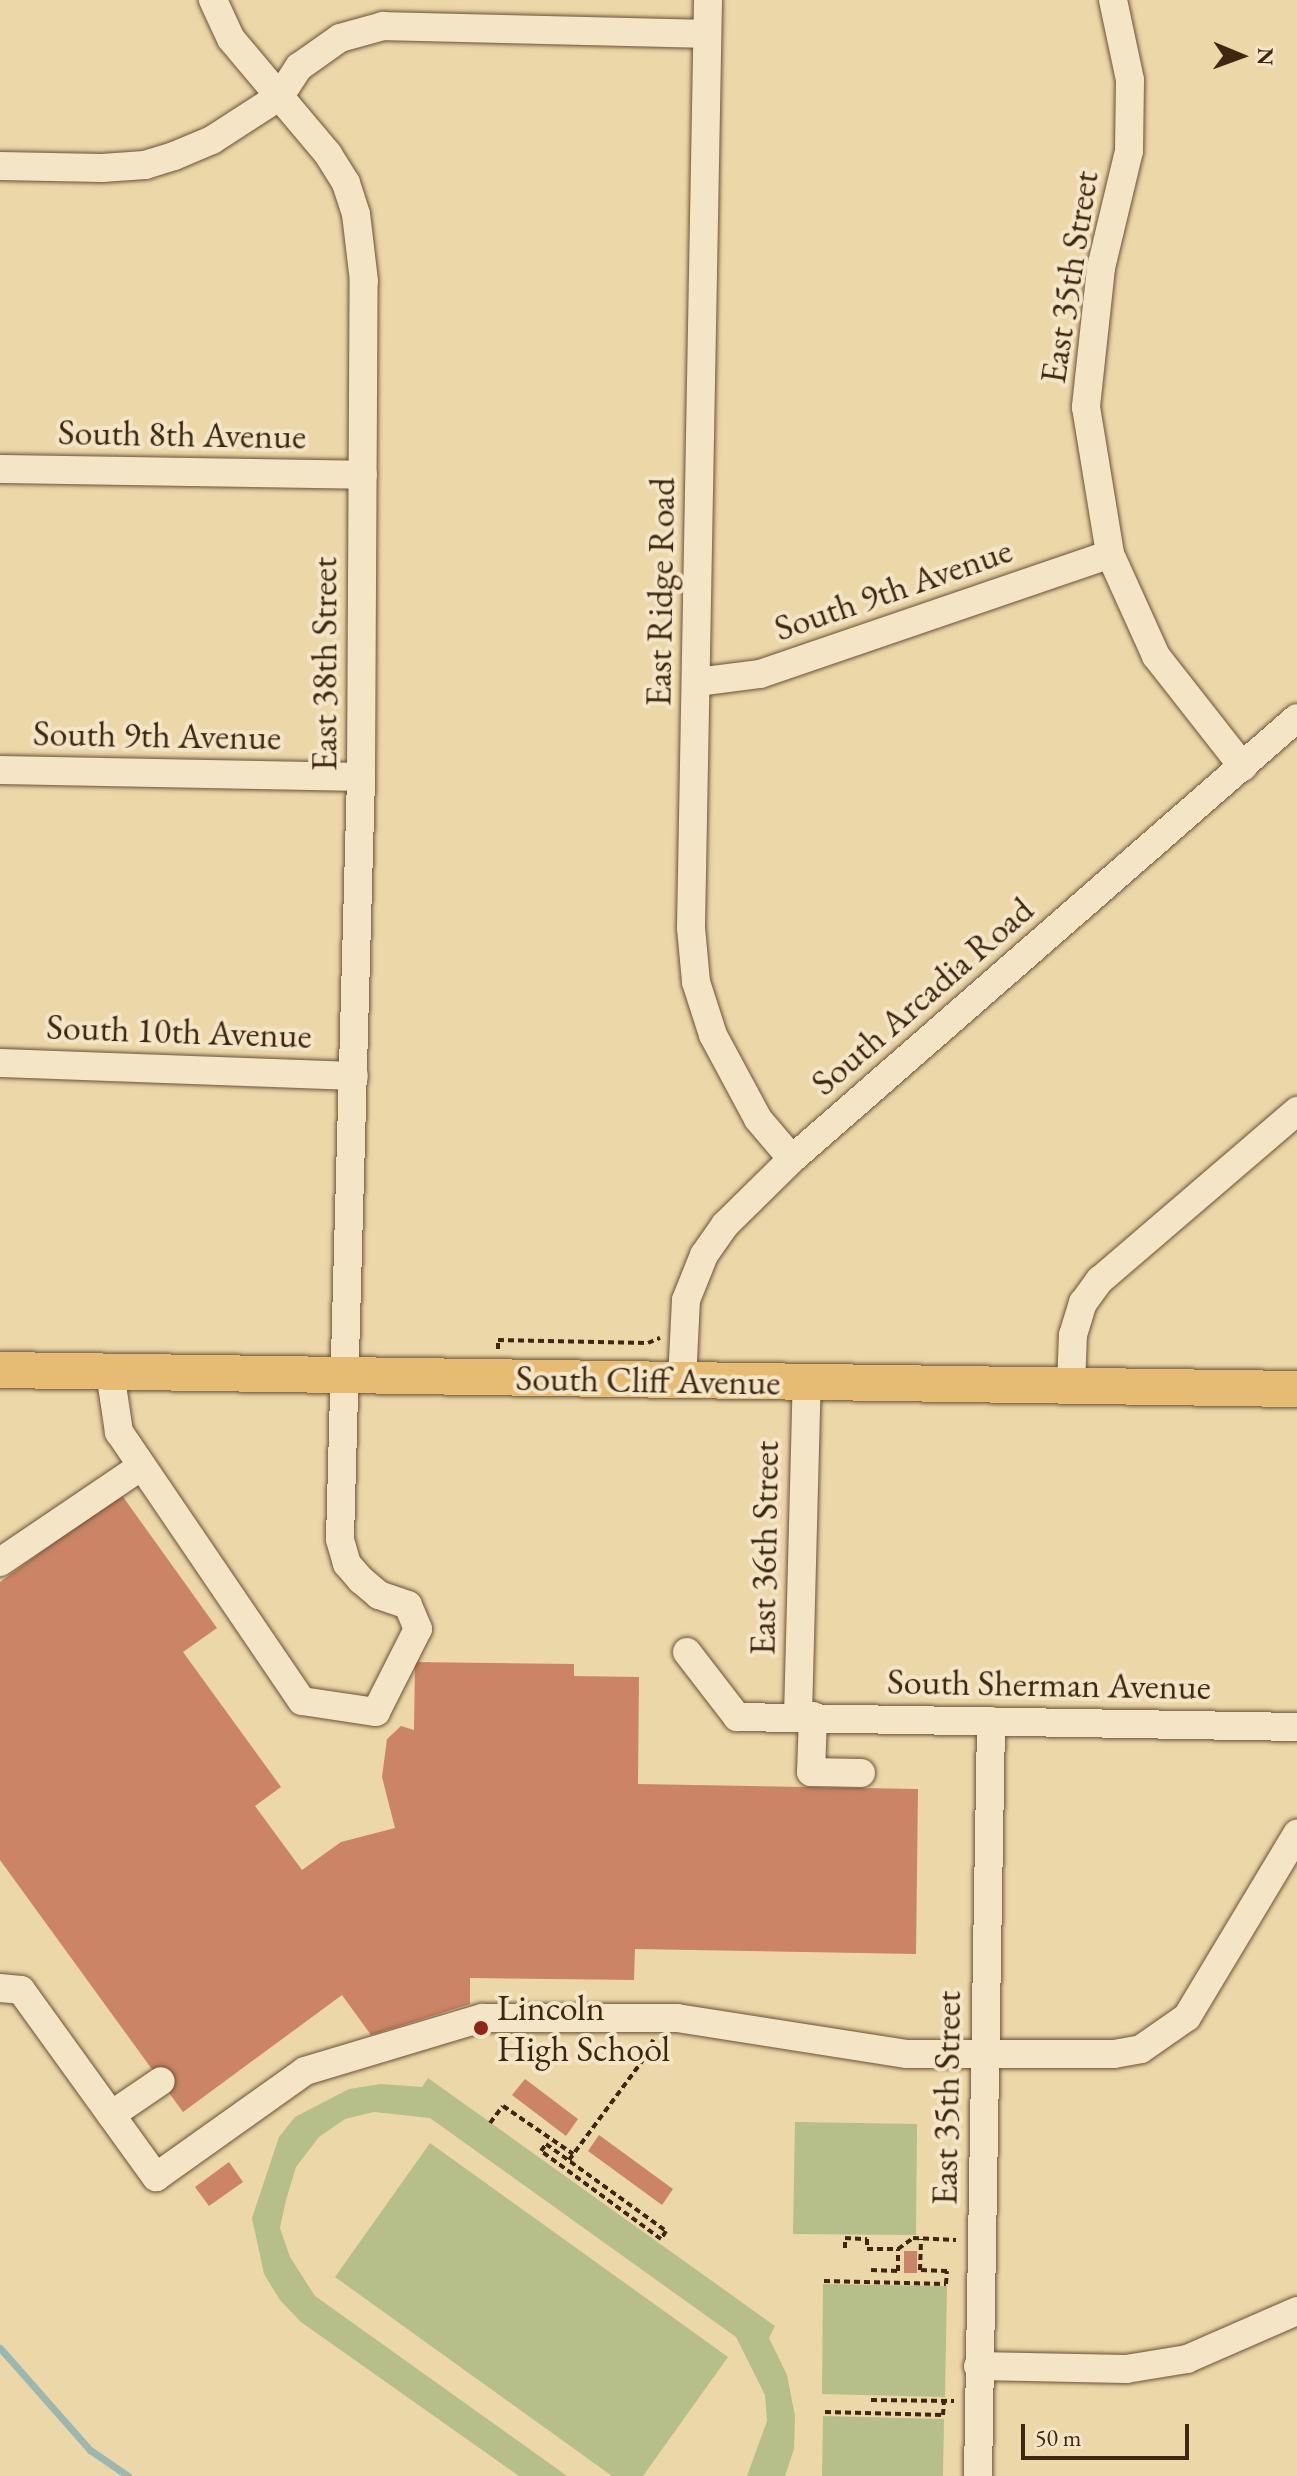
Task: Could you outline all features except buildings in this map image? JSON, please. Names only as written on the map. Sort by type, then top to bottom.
[{"type":"main road","name":"South Cliff Avenue","points":[[0,1370],[1297,1389]]},
{"type":"street","name":"East 38th Street","points":[[142,1466],[302,1701],[376,1712],[418,1629],[408,1605],[379,1595],[347,1564],[343,1551],[361,777],[364,281],[356,214],[328,154],[231,39],[213,0]]},
{"type":"street","name":"East Ridge Road","points":[[708,0],[691,928],[696,982],[732,1074],[758,1119],[792,1159]]},
{"type":"street","name":"East 35th Street","points":[[1113,0],[1130,80],[1129,151],[1101,268],[1086,407],[1110,554],[1156,656],[1243,767]]},
{"type":"street","points":[[0,166],[145,165],[212,140],[280,96],[299,67],[340,38],[383,26],[706,34]]},
{"type":"street","name":"South 8th Avenue","points":[[0,469],[363,475]]},
{"type":"street","name":"South 9th Avenue","points":[[697,682],[760,674],[1110,554]]},
{"type":"street","name":"South Arcadia Road","points":[[682,1381],[686,1300],[704,1255],[725,1225],[792,1159],[1297,718]]},
{"type":"street","name":"South 9th Avenue","points":[[0,770],[361,777]]},
{"type":"street","name":"South 10th Avenue","points":[[0,1063],[354,1076]]},
{"type":"street","points":[[1071,1386],[1073,1335],[1083,1303],[1100,1280],[1297,1111]]},
{"type":"street","points":[[0,1562],[142,1466],[119,1432],[110,1372]]},
{"type":"street","name":"East 36th Street","points":[[807,1382],[806,1716],[811,1772],[861,1773]]},
{"type":"street","name":"South Sherman Avenue","points":[[687,1652],[737,1717],[1297,1727]]},
{"type":"street","name":"East 35th Street","points":[[978,2476],[991,1721]]},
{"type":"street","points":[[0,1988],[21,1990],[156,2177],[305,2071],[482,2018],[659,2019],[907,2054],[1114,2054],[1141,2049],[1166,2036],[1187,2017],[1297,1834]]},
{"type":"street","points":[[111,2115],[161,2081]]},
{"type":"street","points":[[978,2366],[1126,2369],[1187,2359],[1297,2311]]},
{"type":"path","points":[[568,2161],[649,2052],[659,2019]]},
{"type":"path","points":[[490,2123],[503,2106],[573,2154]]},
{"type":"path","points":[[546,2144],[568,2161],[666,2231],[661,2239],[541,2151],[546,2144]]},
{"type":"path","points":[[845,2248],[845,2238],[867,2239],[867,2249],[898,2249],[921,2239],[956,2240]]},
{"type":"path","points":[[824,2281],[946,2284],[947,2271],[920,2270],[921,2239]]},
{"type":"path","points":[[871,2270],[898,2271],[898,2249]]},
{"type":"path","points":[[871,2400],[954,2401]]},
{"type":"path","points":[[825,2412],[943,2415],[944,2401]]},
{"type":"green space","points":[[428,2078],[775,2326],[769,2338],[787,2375],[795,2416],[794,2449],[785,2476],[747,2476],[767,2421],[765,2395],[736,2337],[430,2118],[374,2112],[345,2119],[319,2137],[296,2167],[286,2200],[280,2228],[290,2257],[315,2296],[567,2476],[519,2476],[301,2322],[280,2300],[264,2274],[252,2218],[279,2137],[295,2117],[349,2089],[381,2084],[422,2087]]},
{"type":"green space","points":[[795,2122],[917,2124],[916,2235],[793,2234]]},
{"type":"green space","points":[[430,2143],[728,2357],[643,2476],[612,2476],[335,2277]]},
{"type":"green space","points":[[823,2284],[947,2286],[945,2397],[822,2394]]},
{"type":"green space","points":[[823,2416],[944,2419],[943,2476],[822,2476]]},
{"type":"waterway","points":[[0,2348],[90,2450],[128,2476]]},
{"type":"place","name":"Lincoln High School","points":[[481,2028]]}]
